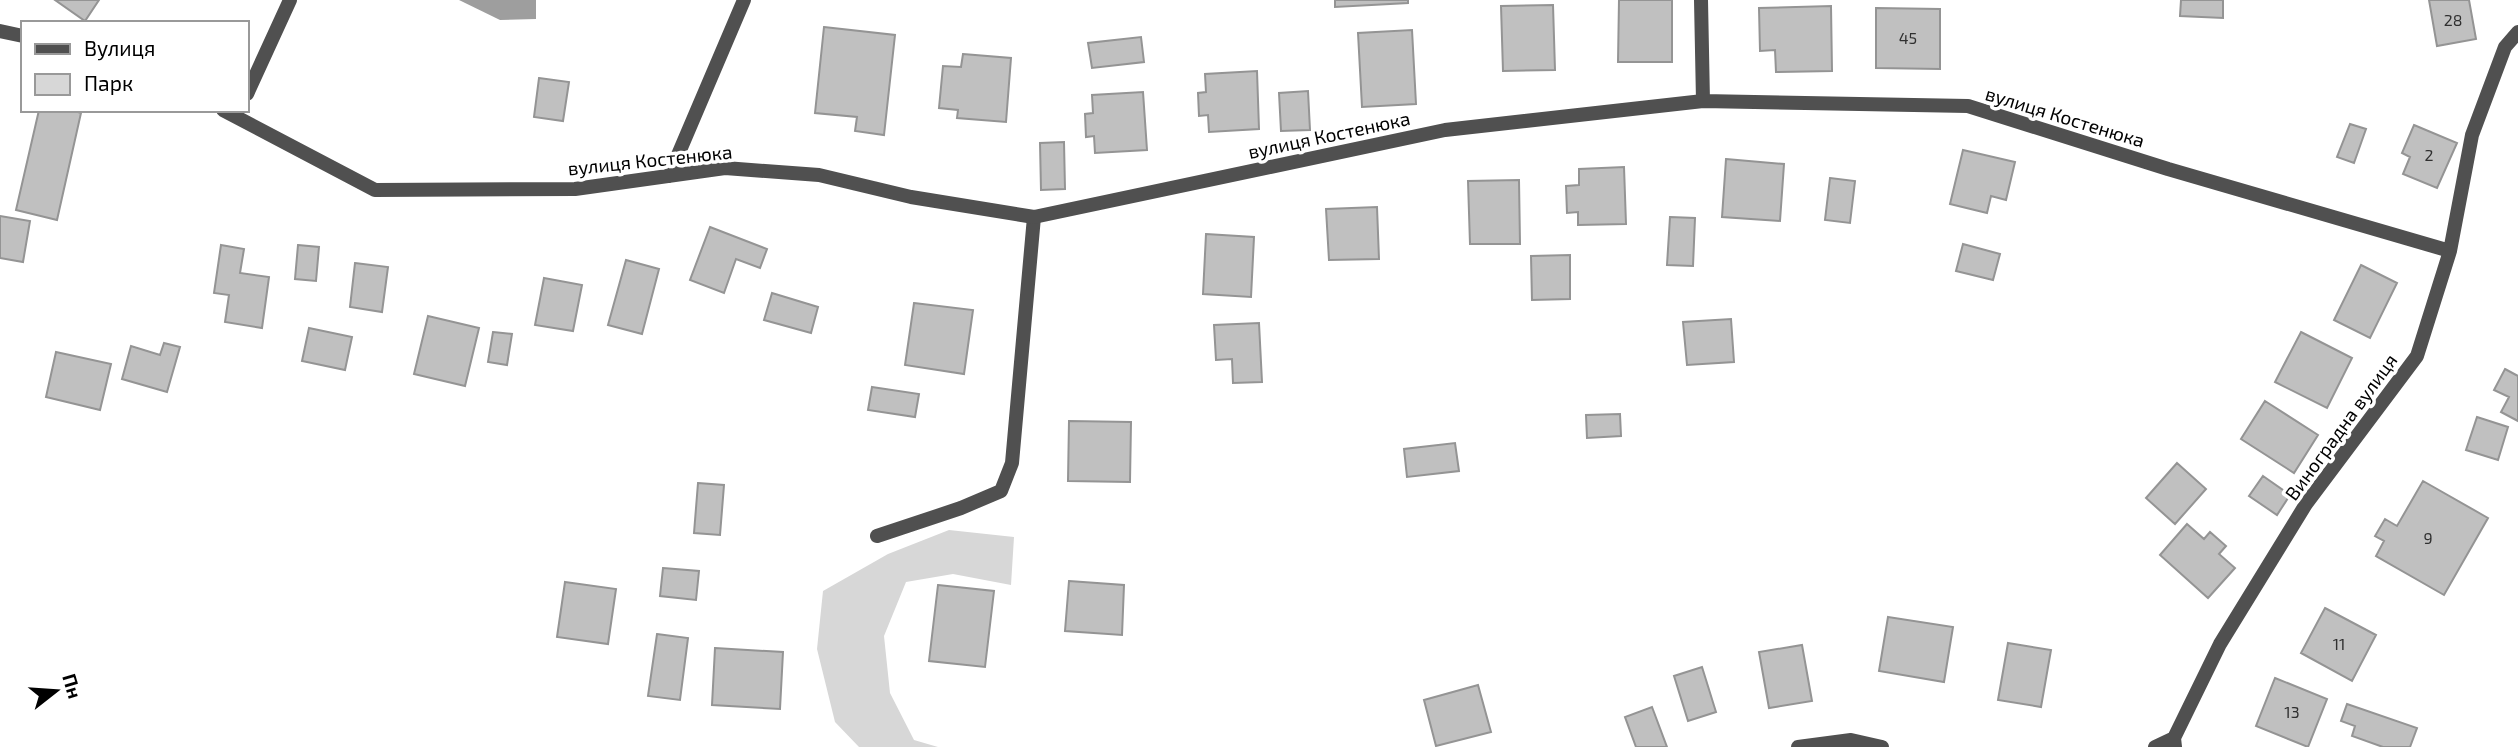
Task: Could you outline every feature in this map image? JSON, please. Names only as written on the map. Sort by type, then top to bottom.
[{"type":"street","points":[[248,92],[290,0]]},
{"type":"street","points":[[668,176],[744,0]]},
{"type":"street","points":[[1701,0],[1703,101]]},
{"type":"street","points":[[0,31],[21,36]]},
{"type":"street","name":"Виноградна вулиця","points":[[2175,743],[2220,644],[2306,504],[2417,356],[2450,251],[2472,135],[2505,47],[2518,32]]},
{"type":"street","name":"вулиця Костенюка","points":[[239,114],[375,190],[575,189],[725,169],[819,175],[911,197],[1034,217],[1445,130],[1703,101],[1968,106],[2182,173],[2450,251]]},
{"type":"street","points":[[877,537],[1001,491],[1012,463],[1034,217]]},
{"type":"street","points":[[1798,747],[1851,740],[1882,747]]},
{"type":"street","points":[[2155,747],[2175,743]]},
{"type":"green space","points":[[949,530],[1014,537],[1011,585],[953,574],[906,582],[884,636],[890,693],[914,740],[938,747],[859,747],[835,722],[817,649],[823,591],[888,554]]},
{"type":"shaded area","points":[[459,0],[536,0],[536,19],[500,20]]},
{"type":"building","points":[[55,0],[99,0],[85,21]]},
{"type":"building","points":[[1335,0],[1408,0],[1408,3],[1335,7]]},
{"type":"building","points":[[1619,0],[1672,0],[1672,62],[1618,62]]},
{"type":"building","points":[[2181,0],[2223,0],[2223,18],[2180,16]]},
{"type":"building","points":[[2429,0],[2469,0],[2476,39],[2437,46]]},
{"type":"building","points":[[1553,5],[1555,70],[1503,71],[1501,6]]},
{"type":"building","points":[[1831,6],[1832,71],[1776,72],[1775,50],[1760,51],[1759,8]]},
{"type":"building","points":[[1876,8],[1940,9],[1940,69],[1876,68]]},
{"type":"building","points":[[824,27],[895,35],[884,135],[855,131],[857,117],[815,113]]},
{"type":"building","points":[[1412,30],[1416,104],[1362,107],[1358,33]]},
{"type":"building","points":[[1141,37],[1144,62],[1092,68],[1088,43]]},
{"type":"building","points":[[963,54],[1011,58],[1006,122],[957,118],[958,110],[939,108],[943,66],[961,67]]},
{"type":"building","points":[[1257,71],[1259,129],[1209,132],[1208,115],[1199,116],[1198,93],[1206,92],[1205,74]]},
{"type":"building","points":[[539,78],[569,82],[563,121],[534,117]]},
{"type":"building","points":[[1308,91],[1310,130],[1281,131],[1279,93]]},
{"type":"building","points":[[1143,92],[1147,150],[1095,153],[1094,136],[1086,137],[1085,114],[1093,113],[1092,95]]},
{"type":"building","points":[[39,112],[81,113],[57,220],[16,210]]},
{"type":"building","points":[[2350,124],[2366,129],[2354,163],[2337,157]]},
{"type":"building","points":[[2414,125],[2457,143],[2437,188],[2403,174],[2410,157],[2402,153]]},
{"type":"building","points":[[1064,142],[1065,189],[1041,190],[1040,143]]},
{"type":"building","points":[[1963,150],[2015,162],[2006,200],[1991,196],[1987,213],[1950,204]]},
{"type":"building","points":[[1726,159],[1784,164],[1780,221],[1722,217]]},
{"type":"building","points":[[1624,167],[1626,224],[1578,225],[1578,212],[1567,213],[1566,186],[1579,185],[1579,169]]},
{"type":"building","points":[[1830,178],[1855,181],[1850,223],[1825,220]]},
{"type":"building","points":[[1519,180],[1520,244],[1470,244],[1468,181]]},
{"type":"building","points":[[1377,207],[1379,259],[1329,260],[1326,209]]},
{"type":"building","points":[[0,216],[30,221],[23,262],[0,258]]},
{"type":"building","points":[[1670,217],[1695,218],[1693,266],[1667,265]]},
{"type":"building","points":[[710,227],[767,249],[760,268],[736,259],[724,293],[690,280]]},
{"type":"building","points":[[1206,234],[1254,237],[1251,297],[1203,294]]},
{"type":"building","points":[[1963,244],[2000,254],[1993,280],[1956,271]]},
{"type":"building","points":[[221,245],[244,249],[240,273],[269,277],[262,328],[225,322],[229,295],[214,293]]},
{"type":"building","points":[[298,245],[319,247],[316,281],[295,279]]},
{"type":"building","points":[[1570,255],[1570,299],[1532,300],[1531,256]]},
{"type":"building","points":[[626,260],[659,269],[642,334],[608,325]]},
{"type":"building","points":[[355,263],[388,267],[382,312],[350,307]]},
{"type":"building","points":[[2361,265],[2397,283],[2370,338],[2334,320]]},
{"type":"building","points":[[544,278],[582,285],[573,331],[535,325]]},
{"type":"building","points":[[772,293],[818,307],[811,333],[764,320]]},
{"type":"building","points":[[914,303],[973,310],[964,374],[905,365]]},
{"type":"building","points":[[428,316],[479,328],[465,386],[414,374]]},
{"type":"building","points":[[1731,319],[1734,362],[1687,365],[1683,322]]},
{"type":"building","points":[[1259,323],[1262,382],[1233,383],[1232,359],[1216,360],[1214,325]]},
{"type":"building","points":[[309,328],[352,337],[345,370],[302,361]]},
{"type":"building","points":[[493,332],[512,334],[507,365],[488,362]]},
{"type":"building","points":[[2301,332],[2352,358],[2327,408],[2275,382]]},
{"type":"building","points":[[164,343],[180,347],[167,392],[122,379],[131,346],[160,355]]},
{"type":"building","points":[[56,352],[111,364],[100,410],[46,397]]},
{"type":"building","points":[[2505,369],[2518,376],[2518,421],[2501,412],[2509,397],[2494,390]]},
{"type":"building","points":[[872,387],[919,394],[915,417],[868,410]]},
{"type":"building","points":[[2265,401],[2318,435],[2294,473],[2241,439]]},
{"type":"building","points":[[1620,414],[1621,436],[1587,438],[1586,415]]},
{"type":"building","points":[[2477,417],[2508,427],[2498,460],[2466,450]]},
{"type":"building","points":[[1069,421],[1131,422],[1130,482],[1068,481]]},
{"type":"building","points":[[1455,443],[1459,471],[1407,477],[1404,449]]},
{"type":"building","points":[[2177,463],[2206,489],[2175,524],[2146,498]]},
{"type":"building","points":[[2263,476],[2290,495],[2277,515],[2249,496]]},
{"type":"building","points":[[2423,481],[2488,518],[2444,595],[2376,556],[2384,541],[2375,536],[2385,519],[2397,526]]},
{"type":"building","points":[[698,483],[724,485],[720,535],[694,533]]},
{"type":"building","points":[[2187,524],[2204,539],[2210,532],[2226,546],[2219,554],[2235,568],[2208,598],[2160,555]]},
{"type":"building","points":[[663,568],[699,571],[696,600],[660,596]]},
{"type":"building","points":[[1069,581],[1124,585],[1122,635],[1065,631]]},
{"type":"building","points":[[565,582],[616,589],[608,644],[557,637]]},
{"type":"building","points":[[938,585],[994,591],[985,667],[929,661]]},
{"type":"building","points":[[2325,608],[2376,635],[2352,681],[2301,653]]},
{"type":"building","points":[[1888,617],[1953,627],[1944,682],[1879,671]]},
{"type":"building","points":[[657,634],[688,638],[680,700],[648,696]]},
{"type":"building","points":[[2008,643],[2051,650],[2041,707],[1998,700]]},
{"type":"building","points":[[1802,645],[1812,701],[1769,708],[1759,652]]},
{"type":"building","points":[[715,648],[783,652],[780,709],[712,705]]},
{"type":"building","points":[[1702,667],[1716,712],[1688,721],[1674,676]]},
{"type":"building","points":[[2275,678],[2327,699],[2308,747],[2256,726]]},
{"type":"building","points":[[1478,685],[1491,732],[1436,746],[1424,700]]},
{"type":"building","points":[[2347,704],[2417,728],[2410,747],[2383,747],[2352,736],[2355,726],[2341,721]]},
{"type":"building","points":[[1652,707],[1667,747],[1636,747],[1625,717]]}]
